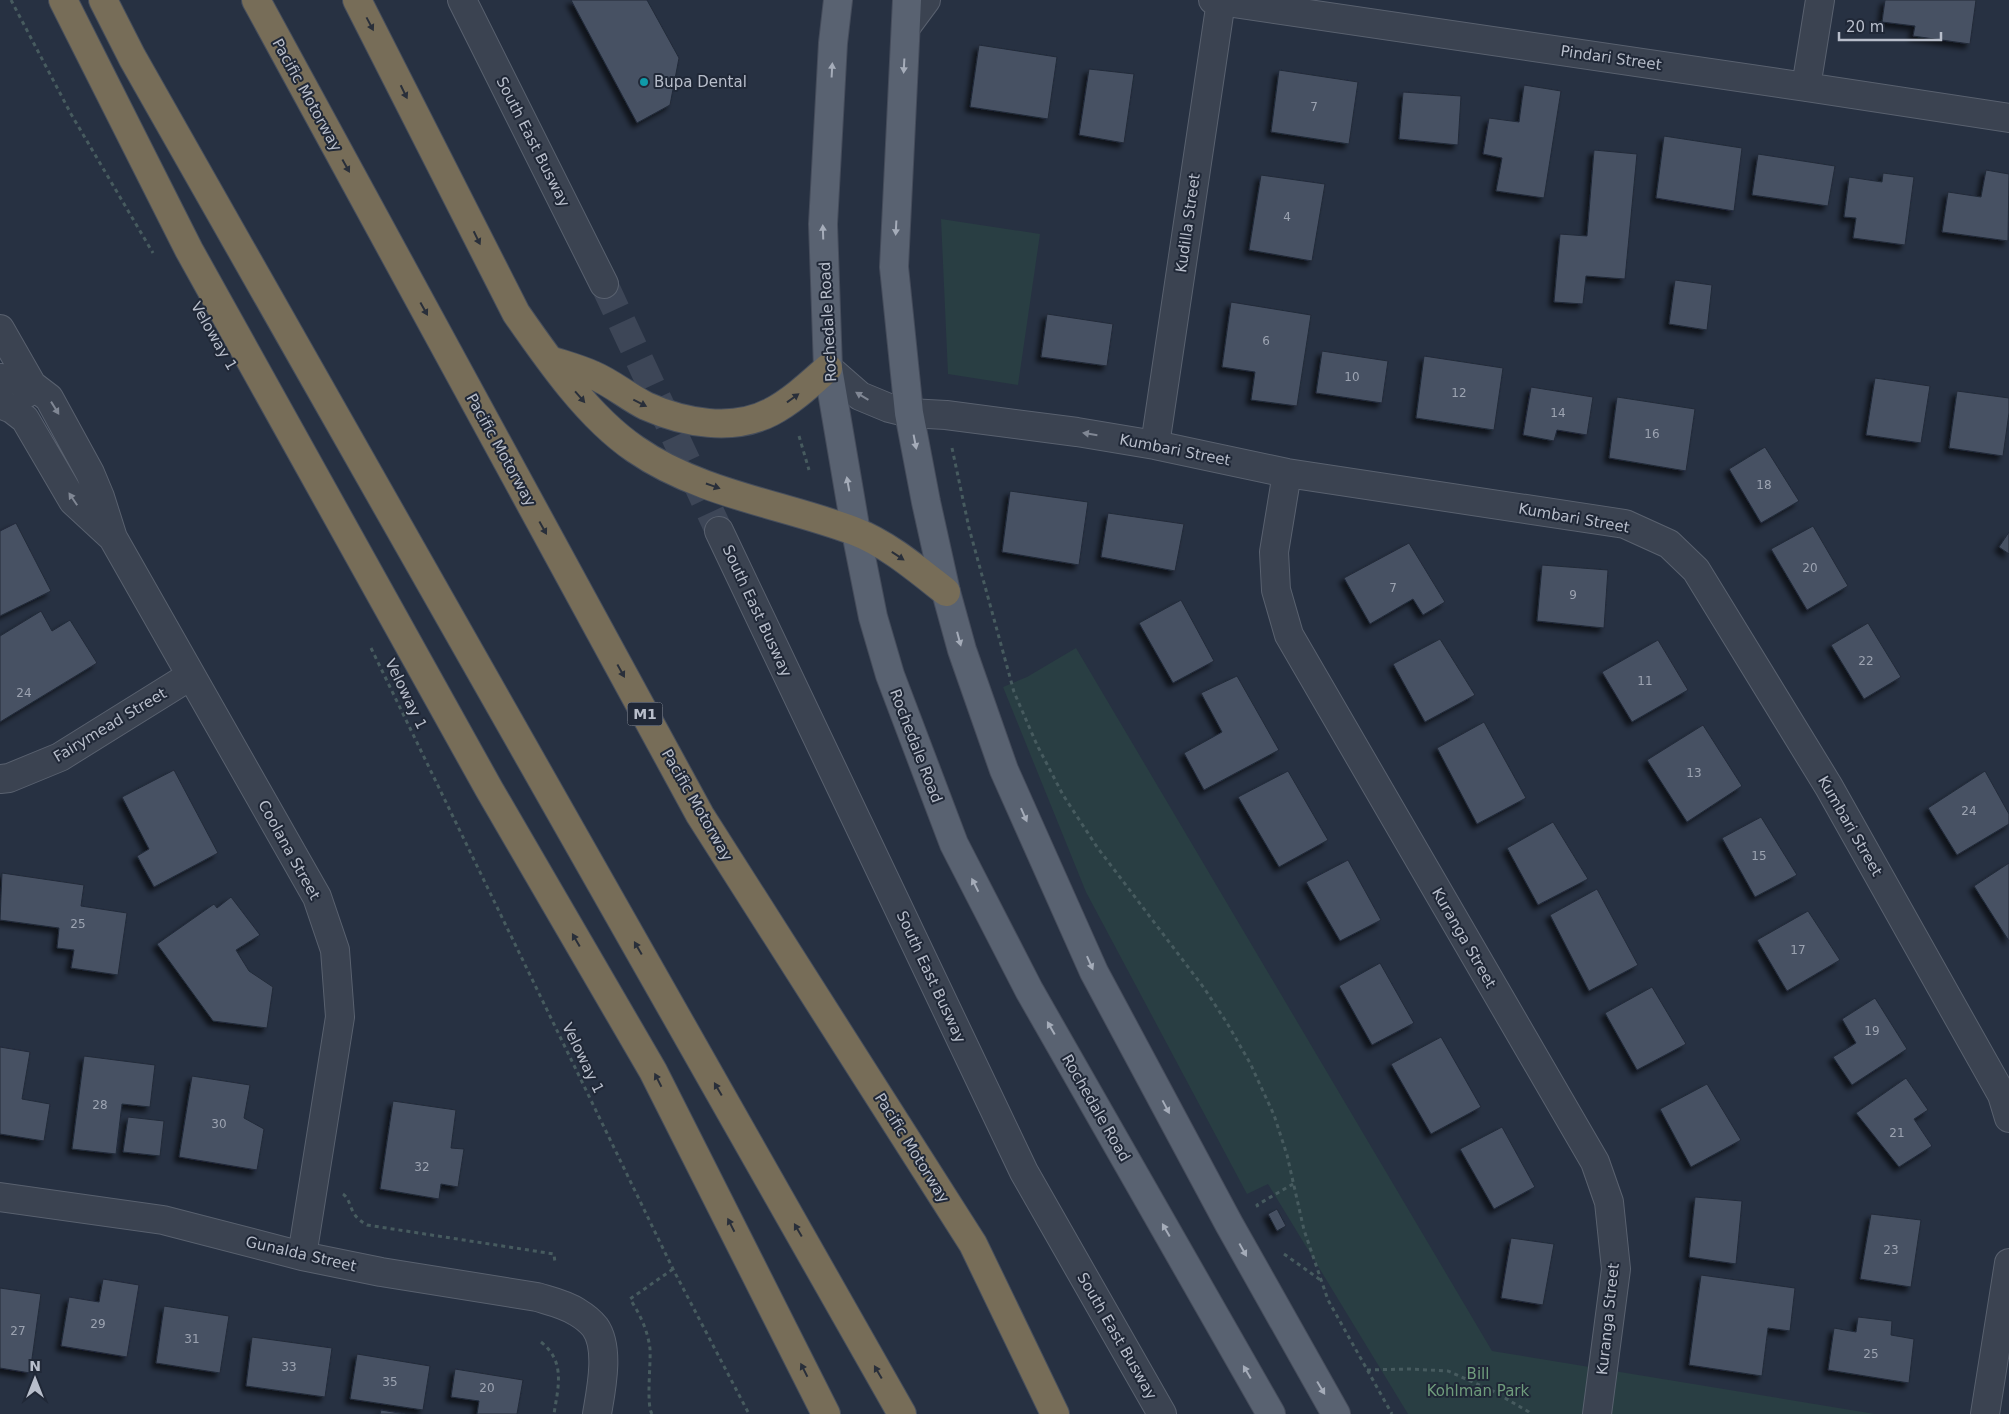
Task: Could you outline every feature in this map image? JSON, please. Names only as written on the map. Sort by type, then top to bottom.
[{"type":"highway","points":[[62,0],[189,250],[488,790],[653,1071],[826,1414]]},
{"type":"highway","points":[[103,0],[132,57],[902,1414]]},
{"type":"highway","name":"Pacific Motorway","points":[[256,0],[700,816],[973,1244],[1055,1414]]},
{"type":"highway","points":[[357,0],[516,313],[549,360],[607,426],[634,449],[665,467],[708,485],[856,532],[887,549],[946,592]]},
{"type":"highway","points":[[549,360],[595,376],[647,406],[704,423],[749,421],[771,412],[794,398],[828,368]]},
{"type":"main road","name":"Rochedale Road","points":[[838,0],[833,43],[823,224],[828,368],[872,617],[890,675],[954,844],[1029,990],[1271,1414]]},
{"type":"main road","points":[[907,0],[894,267],[909,413],[946,592],[962,650],[1004,770],[1094,972],[1229,1224],[1336,1414]]},
{"type":"street","name":"South East Busway","points":[[462,0],[604,284]]},
{"type":"street","points":[[906,27],[926,0]]},
{"type":"street","points":[[1806,87],[1820,0]]},
{"type":"street","name":"Pindari Street","points":[[1217,1],[2009,118]]},
{"type":"street","name":"Kudilla Street","points":[[1155,445],[1217,1]]},
{"type":"street","points":[[0,329],[32,386],[8,408]]},
{"type":"street","name":"Kumbari Street","points":[[828,368],[860,396],[889,408],[909,413],[964,417],[1155,445],[1287,472],[1626,524],[1669,544],[1696,570],[1829,787],[2002,1094],[2009,1118]]},
{"type":"street","name":"Coolana Street","points":[[0,378],[12,379],[32,386],[49,398],[56,408],[90,472],[100,497],[112,538],[317,897],[334,950],[340,1017],[302,1256]]},
{"type":"street","name":"Coolana Street","points":[[8,408],[25,419],[76,505],[112,538]]},
{"type":"street","name":"Kuranga Street","points":[[1287,472],[1274,552],[1276,590],[1289,635],[1595,1162],[1609,1202],[1616,1269],[1597,1414]]},
{"type":"street","name":"South East Busway","points":[[718,531],[1024,1172],[1162,1414]]},
{"type":"street","name":"Fairymead Street","points":[[0,779],[9,778],[60,757],[190,676]]},
{"type":"street","name":"Gunalda Street","points":[[0,1197],[163,1220],[302,1256],[381,1272],[537,1297],[577,1312],[595,1327],[602,1346],[603,1366],[597,1414]]},
{"type":"street","points":[[1985,1414],[2009,1263]]},
{"type":"path","points":[[11,0],[71,114],[156,260]]},
{"type":"path","points":[[798,436],[809,470]]},
{"type":"path","points":[[952,447],[969,528],[1014,692],[1037,745],[1063,795],[1097,846],[1204,988],[1250,1063],[1274,1115],[1287,1155],[1304,1230],[1328,1300],[1392,1414]]},
{"type":"path","name":"Veloway 1","points":[[369,642],[673,1269],[749,1414]]},
{"type":"path","points":[[1262,1214],[1257,1205],[1293,1184]]},
{"type":"path","points":[[312,1191],[342,1193],[347,1196],[352,1213],[367,1225],[554,1254],[556,1264]]},
{"type":"path","points":[[1280,1247],[1284,1255],[1322,1282]]},
{"type":"path","points":[[652,1414],[649,1409],[651,1382],[650,1346],[641,1315],[630,1299],[673,1269]]},
{"type":"path","points":[[541,1342],[551,1350],[560,1379],[554,1414]]},
{"type":"path","points":[[1367,1370],[1409,1369],[1448,1371],[1493,1391],[1530,1414]]},
{"type":"green space","points":[[941,219],[1040,234],[1018,385],[948,374]]},
{"type":"green space","name":"Bill Kohlman Park","points":[[1076,648],[1492,1351],[1875,1414],[1408,1414],[1268,1184],[1247,1194],[1086,892],[1003,687],[1027,677]]},
{"type":"building","name":"Bupa Dental","points":[[571,0],[647,0],[679,58],[670,105],[637,123]]},
{"type":"building","points":[[1885,0],[1976,0],[1970,44],[1913,36],[1915,26],[1882,22]]},
{"type":"building","points":[[979,45],[1057,57],[1048,119],[970,107]]},
{"type":"building","points":[[1089,69],[1134,74],[1124,143],[1079,135]]},
{"type":"building","points":[[1279,70],[1358,82],[1349,144],[1271,132]]},
{"type":"building","points":[[1524,85],[1561,91],[1544,198],[1496,191],[1502,158],[1483,154],[1489,118],[1519,122]]},
{"type":"building","points":[[1403,92],[1461,96],[1458,145],[1399,139]]},
{"type":"building","points":[[1664,136],[1742,148],[1734,211],[1656,198]]},
{"type":"building","points":[[1594,150],[1637,154],[1625,279],[1586,276],[1583,304],[1554,302],[1560,234],[1587,236]]},
{"type":"building","points":[[1758,154],[1835,166],[1828,206],[1752,195]]},
{"type":"building","points":[[1986,170],[2009,174],[2008,241],[1942,232],[1948,192],[1981,197]]},
{"type":"building","points":[[1883,173],[1914,177],[1905,245],[1853,238],[1856,218],[1844,217],[1849,177],[1882,182]]},
{"type":"building","points":[[1261,175],[1325,184],[1312,261],[1249,250]]},
{"type":"building","points":[[1675,280],[1712,285],[1707,330],[1669,324]]},
{"type":"building","points":[[1231,302],[1311,315],[1297,406],[1251,400],[1255,372],[1222,367]]},
{"type":"building","points":[[1047,314],[1113,324],[1107,366],[1041,357]]},
{"type":"building","points":[[1322,351],[1388,361],[1382,403],[1316,393]]},
{"type":"building","points":[[1424,356],[1503,368],[1494,430],[1416,418]]},
{"type":"building","points":[[1875,378],[1930,386],[1921,443],[1866,435]]},
{"type":"building","points":[[1531,387],[1593,397],[1587,435],[1557,430],[1554,441],[1523,435]]},
{"type":"building","points":[[1957,391],[2009,398],[2009,413],[2003,456],[1949,448]]},
{"type":"building","points":[[1617,397],[1695,409],[1686,471],[1609,458]]},
{"type":"building","points":[[1765,447],[1799,501],[1761,523],[1729,469]]},
{"type":"building","points":[[1010,491],[1088,502],[1079,565],[1002,552]]},
{"type":"building","points":[[1108,513],[1184,524],[1175,571],[1101,557]]},
{"type":"building","points":[[16,523],[51,591],[0,616],[0,531]]},
{"type":"building","points":[[1813,526],[1848,586],[1807,610],[1771,549]]},
{"type":"building","points":[[2009,532],[2009,554],[1999,547]]},
{"type":"building","points":[[1409,543],[1445,602],[1423,615],[1413,599],[1370,624],[1344,578]]},
{"type":"building","points":[[1542,565],[1608,570],[1604,628],[1537,621]]},
{"type":"building","points":[[1181,600],[1214,661],[1173,683],[1139,623]]},
{"type":"building","points":[[41,611],[52,631],[70,620],[97,663],[0,722],[0,636]]},
{"type":"building","points":[[1868,623],[1901,677],[1864,699],[1831,645]]},
{"type":"building","points":[[1440,639],[1475,695],[1425,722],[1393,664]]},
{"type":"building","points":[[1658,640],[1688,690],[1632,722],[1602,672]]},
{"type":"building","points":[[1237,676],[1279,750],[1204,790],[1184,753],[1222,732],[1201,693]]},
{"type":"building","points":[[1484,722],[1526,798],[1477,824],[1437,748]]},
{"type":"building","points":[[1703,725],[1742,786],[1687,822],[1647,760]]},
{"type":"building","points":[[174,770],[218,853],[154,887],[137,856],[149,849],[122,797]]},
{"type":"building","points":[[1288,771],[1328,840],[1279,867],[1238,797]]},
{"type":"building","points":[[1985,771],[2009,814],[2009,824],[1957,855],[1928,808]]},
{"type":"building","points":[[1761,817],[1797,875],[1755,897],[1722,838]]},
{"type":"building","points":[[1553,822],[1588,879],[1538,905],[1507,848]]},
{"type":"building","points":[[1348,860],[1381,920],[1340,941],[1306,882]]},
{"type":"building","points":[[2009,863],[2009,941],[1974,886]]},
{"type":"building","points":[[2,873],[84,885],[81,906],[127,913],[118,975],[71,968],[74,950],[57,948],[59,928],[0,920]]},
{"type":"building","points":[[1597,889],[1638,965],[1589,991],[1550,915]]},
{"type":"building","points":[[231,897],[260,935],[236,950],[249,971],[273,987],[267,1028],[213,1021],[157,944],[214,904],[217,908]]},
{"type":"building","points":[[1808,911],[1840,960],[1787,991],[1757,940]]},
{"type":"building","points":[[1380,963],[1414,1023],[1372,1045],[1339,986]]},
{"type":"building","points":[[1652,987],[1686,1044],[1637,1070],[1605,1013]]},
{"type":"building","points":[[1875,998],[1907,1049],[1852,1085],[1833,1057],[1856,1043],[1842,1019]]},
{"type":"building","points":[[1441,1037],[1481,1107],[1431,1134],[1391,1064]]},
{"type":"building","points":[[0,1047],[30,1052],[22,1099],[50,1104],[44,1141],[0,1134]]},
{"type":"building","points":[[84,1056],[155,1065],[150,1107],[122,1104],[116,1154],[72,1149]]},
{"type":"building","points":[[192,1076],[250,1085],[244,1118],[264,1129],[257,1170],[179,1157]]},
{"type":"building","points":[[1906,1078],[1928,1110],[1914,1119],[1932,1146],[1899,1167],[1856,1113]]},
{"type":"building","points":[[1707,1084],[1741,1140],[1691,1167],[1660,1109]]},
{"type":"building","points":[[393,1101],[456,1110],[451,1148],[464,1149],[458,1187],[441,1184],[439,1199],[380,1189]]},
{"type":"building","points":[[128,1117],[164,1121],[160,1156],[123,1152]]},
{"type":"building","points":[[1502,1127],[1535,1187],[1494,1209],[1460,1149]]},
{"type":"building","points":[[1695,1197],[1742,1201],[1736,1264],[1689,1257]]},
{"type":"building","points":[[1277,1209],[1286,1226],[1277,1231],[1268,1214]]},
{"type":"building","points":[[1871,1214],[1921,1220],[1911,1287],[1860,1279]]},
{"type":"building","points":[[1511,1238],[1554,1244],[1543,1305],[1501,1298]]},
{"type":"building","points":[[1701,1275],[1795,1288],[1790,1331],[1768,1328],[1762,1376],[1689,1365]]},
{"type":"building","points":[[103,1279],[139,1285],[127,1357],[61,1346],[69,1297],[99,1302]]},
{"type":"building","points":[[0,1288],[41,1294],[30,1373],[0,1368]]},
{"type":"building","points":[[164,1306],[229,1316],[220,1373],[156,1363]]},
{"type":"building","points":[[1858,1317],[1892,1321],[1891,1335],[1914,1339],[1909,1383],[1828,1370],[1834,1328],[1856,1332]]},
{"type":"building","points":[[252,1337],[332,1348],[325,1397],[246,1386]]},
{"type":"building","points":[[357,1354],[430,1366],[423,1410],[350,1399]]},
{"type":"building","points":[[455,1369],[523,1380],[517,1414],[477,1414],[479,1401],[451,1397]]},
{"type":"building","points":[[381,1410],[405,1414],[380,1414]]},
{"type":"tunnel","points":[[604,284],[719,531]]},
{"type":"place","name":"Bupa Dental","points":[[644,82]]}]
